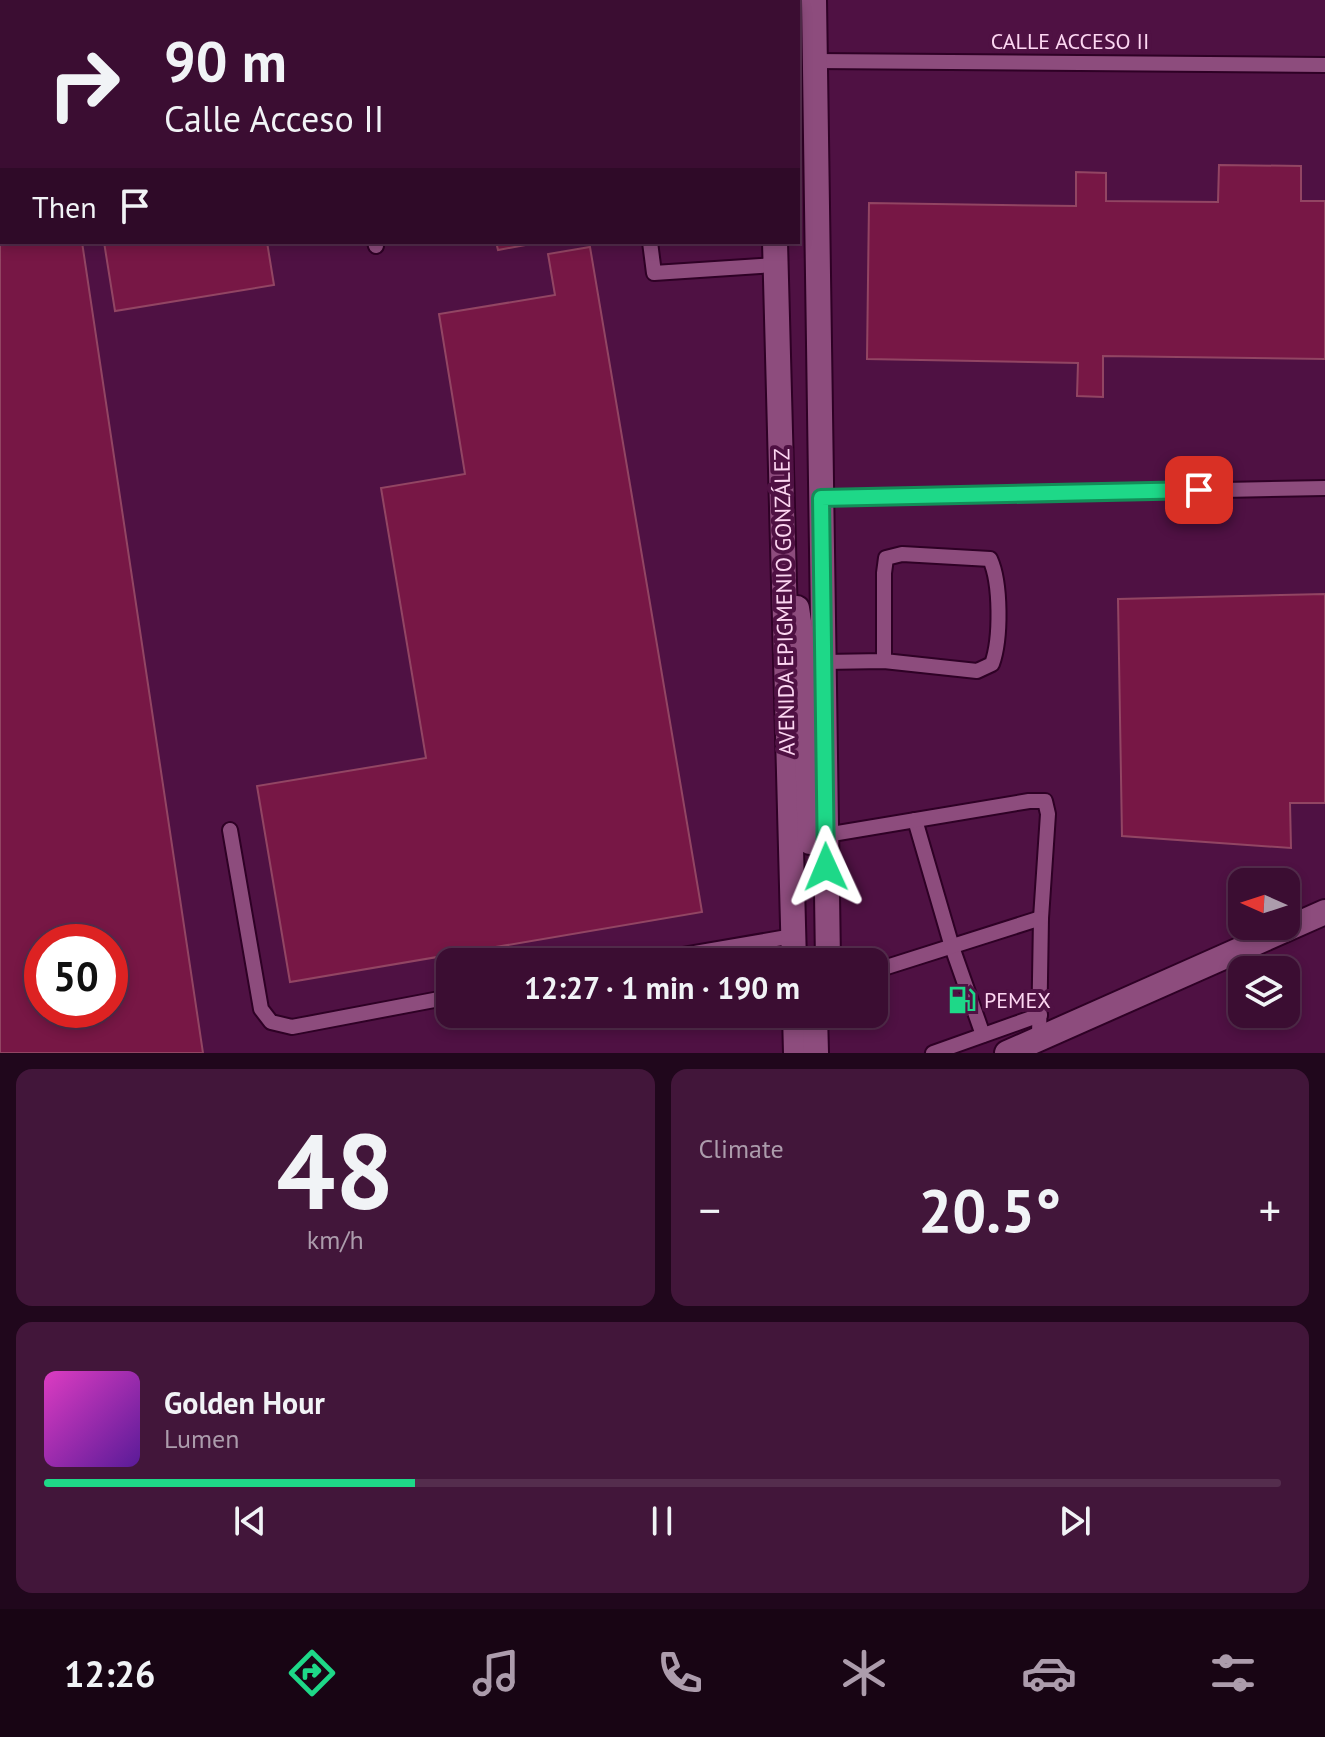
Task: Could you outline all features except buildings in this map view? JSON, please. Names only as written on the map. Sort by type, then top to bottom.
[{"type":"main road","name":"AVENIDA EPIGMENIO GONZÁLEZ","points":[[814,0],[828,948]]},
{"type":"main road","name":"AVENIDA EPIGMENIO GONZÁLEZ","points":[[775,253],[793,948]]},
{"type":"main road","points":[[782,503],[804,656],[813,948]]},
{"type":"main road","points":[[1007,1053],[1325,912]]},
{"type":"main road","points":[[795,1028],[796,1053]]},
{"type":"main road","points":[[815,1028],[816,1053]]},
{"type":"main road","points":[[829,1028],[829,1053]]},
{"type":"lane","name":"CALLE ACCESO II","points":[[814,61],[1325,65]]},
{"type":"lane","points":[[650,244],[654,273],[775,253]]},
{"type":"lane","points":[[821,498],[1325,488]]},
{"type":"lane","points":[[824,662],[884,661],[977,671],[992,664],[997,649],[997,573],[990,559],[902,554],[886,558],[884,661]]},
{"type":"lane","points":[[826,835],[1029,801],[1045,801],[1048,814],[1041,918],[1039,1039]]},
{"type":"lane","points":[[915,820],[952,947],[983,1035]]},
{"type":"lane","points":[[230,830],[261,1009],[271,1022],[292,1027],[436,1000]]},
{"type":"lane","points":[[888,967],[1041,918]]},
{"type":"lane","points":[[723,948],[793,936]]},
{"type":"lane","points":[[933,1053],[1040,1015]]},
{"type":"place","name":"PEMEX","points":[[962,1000]]},
{"type":"route","points":[[826,867],[821,498],[1199,490]]}]
